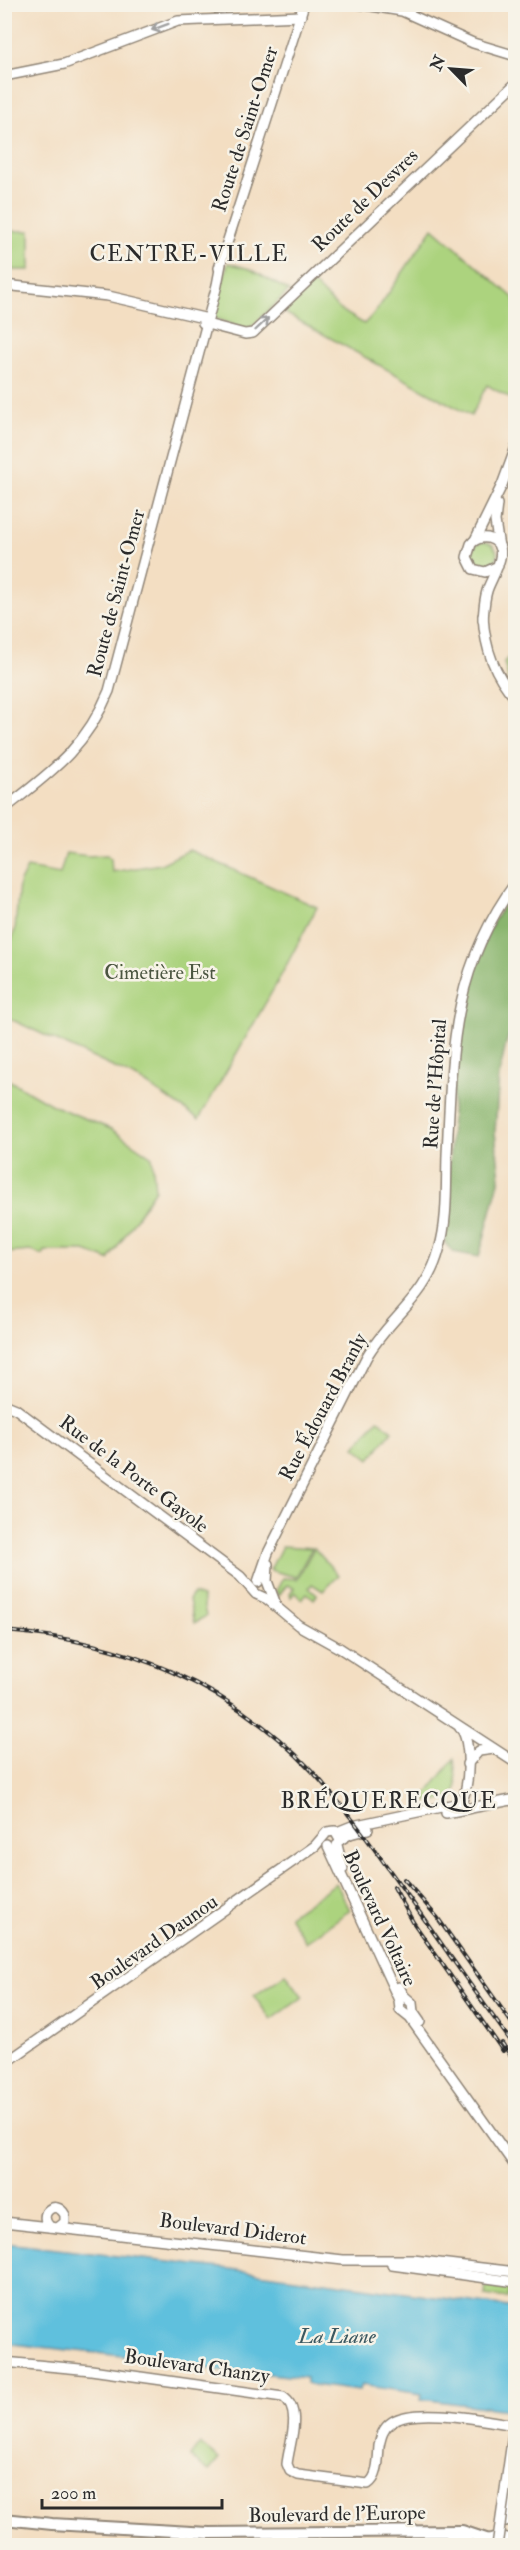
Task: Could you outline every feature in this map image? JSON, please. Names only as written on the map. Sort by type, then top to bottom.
[{"type":"highway","points":[[489,2544],[504,2539],[516,2545]]},
{"type":"main road","name":"Boulevard de l'Europe","points":[[4,2521],[209,2533],[462,2531],[489,2544]]},
{"type":"main road","name":"Boulevard de l'Europe","points":[[4,2521],[101,2532],[203,2537],[446,2535],[461,2537],[471,2546]]},
{"type":"street","name":"Route de Saint-Omer","points":[[4,808],[56,768],[82,740],[96,718],[111,686],[172,450],[180,402],[205,321],[213,281],[221,264],[304,4]]},
{"type":"street","points":[[359,4],[402,11],[473,43],[516,56]]},
{"type":"street","points":[[4,76],[39,71],[77,60],[178,21],[301,16]]},
{"type":"street","name":"Route de Desvres","points":[[205,321],[250,334],[516,83]]},
{"type":"street","points":[[4,285],[108,296],[205,321]]},
{"type":"street","points":[[483,620],[487,592],[501,555],[495,512],[516,447]]},
{"type":"street","points":[[502,485],[475,540],[469,546],[467,555],[469,563],[482,580],[483,620],[489,657],[507,689],[516,699]]},
{"type":"street","points":[[475,540],[488,538],[499,547]]},
{"type":"street","points":[[476,570],[489,572],[498,566]]},
{"type":"street","name":"Route de Saint-Omer","points":[[4,802],[58,762],[82,740]]},
{"type":"street","name":"Rue de l'Hôpital","points":[[417,1296],[432,1271],[443,1234],[453,1048],[462,993],[482,937],[516,882]]},
{"type":"street","name":"Rue Édouard Branly","points":[[261,1587],[273,1544],[369,1352],[381,1335],[417,1296]]},
{"type":"street","name":"Rue de la Porte Gayole","points":[[4,1404],[14,1407],[240,1576],[261,1587]]},
{"type":"street","points":[[261,1587],[279,1605],[341,1649],[516,1763]]},
{"type":"street","points":[[332,1841],[348,1827],[458,1804],[466,1795],[466,1735],[454,1722]]},
{"type":"street","points":[[467,1764],[479,1751],[494,1749]]},
{"type":"street","points":[[467,1785],[470,1803],[487,1804]]},
{"type":"street","points":[[332,1841],[376,1827],[516,1799]]},
{"type":"street","name":"Boulevard Voltaire","points":[[332,1841],[406,2007],[516,2167]]},
{"type":"street","name":"Boulevard Daunou","points":[[4,2064],[332,1841]]},
{"type":"street","name":"Boulevard Daunou","points":[[4,2071],[332,1841]]},
{"type":"street","name":"Boulevard Voltaire","points":[[406,2007],[516,2159]]},
{"type":"street","points":[[57,2207],[66,2216],[64,2224],[55,2227],[45,2223],[45,2214],[49,2208],[57,2207]]},
{"type":"street","name":"Boulevard Diderot","points":[[20,2223],[34,2221],[45,2214]]},
{"type":"street","name":"Boulevard Diderot","points":[[66,2216],[74,2224],[97,2231]]},
{"type":"street","name":"Boulevard Diderot","points":[[4,2222],[366,2261],[516,2282]]},
{"type":"street","name":"Boulevard Diderot","points":[[366,2261],[413,2260],[513,2271]]},
{"type":"street","name":"Boulevard Chanzy","points":[[4,2362],[91,2370],[283,2397],[290,2404],[293,2412],[287,2464],[290,2471],[298,2475],[362,2484],[370,2482],[375,2477],[381,2434],[388,2425],[396,2420],[438,2415],[516,2425]]},
{"type":"street","points":[[489,2544],[516,2412]]},
{"type":"street","points":[[503,2546],[516,2451]]},
{"type":"street","points":[[506,2521],[516,2509]]},
{"type":"green space","points":[[433,228],[515,299],[515,401],[487,385],[471,416],[285,313],[287,310],[285,309],[312,283],[339,309],[364,324],[377,310]]},
{"type":"green space","points":[[11,231],[30,231],[30,270],[11,270]]},
{"type":"green space","points":[[228,263],[250,269],[289,291],[248,330],[212,317]]},
{"type":"green space","points":[[484,542],[493,546],[497,555],[493,564],[484,568],[475,564],[471,555],[475,546]]},
{"type":"green space","points":[[512,654],[515,655],[515,678],[509,682],[504,662]]},
{"type":"green space","name":"Cimetière Est","points":[[189,850],[317,907],[277,983],[199,1119],[140,1080],[4,1016],[5,958],[15,930],[19,884],[27,868],[60,874],[66,853],[88,856],[107,855],[111,859],[112,872],[161,864]]},
{"type":"green space","points":[[515,887],[515,1024],[507,1040],[499,1075],[495,1132],[500,1178],[479,1257],[453,1252],[445,1243],[458,1033],[467,987],[490,927]]},
{"type":"green space","points":[[5,1078],[54,1106],[111,1129],[152,1157],[155,1189],[109,1260],[85,1251],[45,1251],[43,1255],[31,1251],[5,1253]]},
{"type":"green space","points":[[378,1419],[392,1431],[370,1459],[355,1447]]},
{"type":"green space","points":[[282,1546],[312,1548],[296,1577],[270,1570]]},
{"type":"green space","points":[[314,1548],[338,1575],[323,1591],[312,1584],[309,1588],[317,1595],[314,1599],[307,1593],[302,1599],[295,1592],[291,1597],[290,1593],[294,1588],[287,1585],[278,1596],[276,1591],[283,1578],[297,1579]]},
{"type":"green space","points":[[193,1594],[202,1597],[206,1616],[194,1623],[189,1600]]},
{"type":"green space","points":[[454,1759],[457,1788],[453,1798],[427,1802],[426,1795]]},
{"type":"green space","points":[[336,1883],[350,1910],[306,1942],[289,1916]]},
{"type":"green space","points":[[286,1974],[303,1997],[271,2020],[254,1996]]},
{"type":"green space","points":[[486,2284],[510,2288],[508,2298],[485,2295]]},
{"type":"green space","points":[[200,2444],[219,2459],[209,2471],[190,2457]]},
{"type":"water","name":"La Liane","points":[[5,2243],[230,2269],[515,2308],[515,2411],[421,2399],[422,2394],[361,2385],[359,2391],[306,2384],[306,2378],[261,2373],[260,2378],[159,2360],[5,2343]]},
{"type":"railway","points":[[4,1631],[91,1644],[132,1656],[209,1691],[245,1713],[279,1740],[311,1770],[349,1816],[516,2048]]},
{"type":"railway","points":[[404,1879],[437,1917],[516,2029]]},
{"type":"railway","points":[[394,1887],[413,1922],[503,2051]]},
{"type":"railway","points":[[502,2043],[516,2063]]},
{"type":"district","name":"CENTRE-VILLE","points":[[189,254]]},
{"type":"district","name":"BRÉQUERECQUE","points":[[389,1801]]}]
